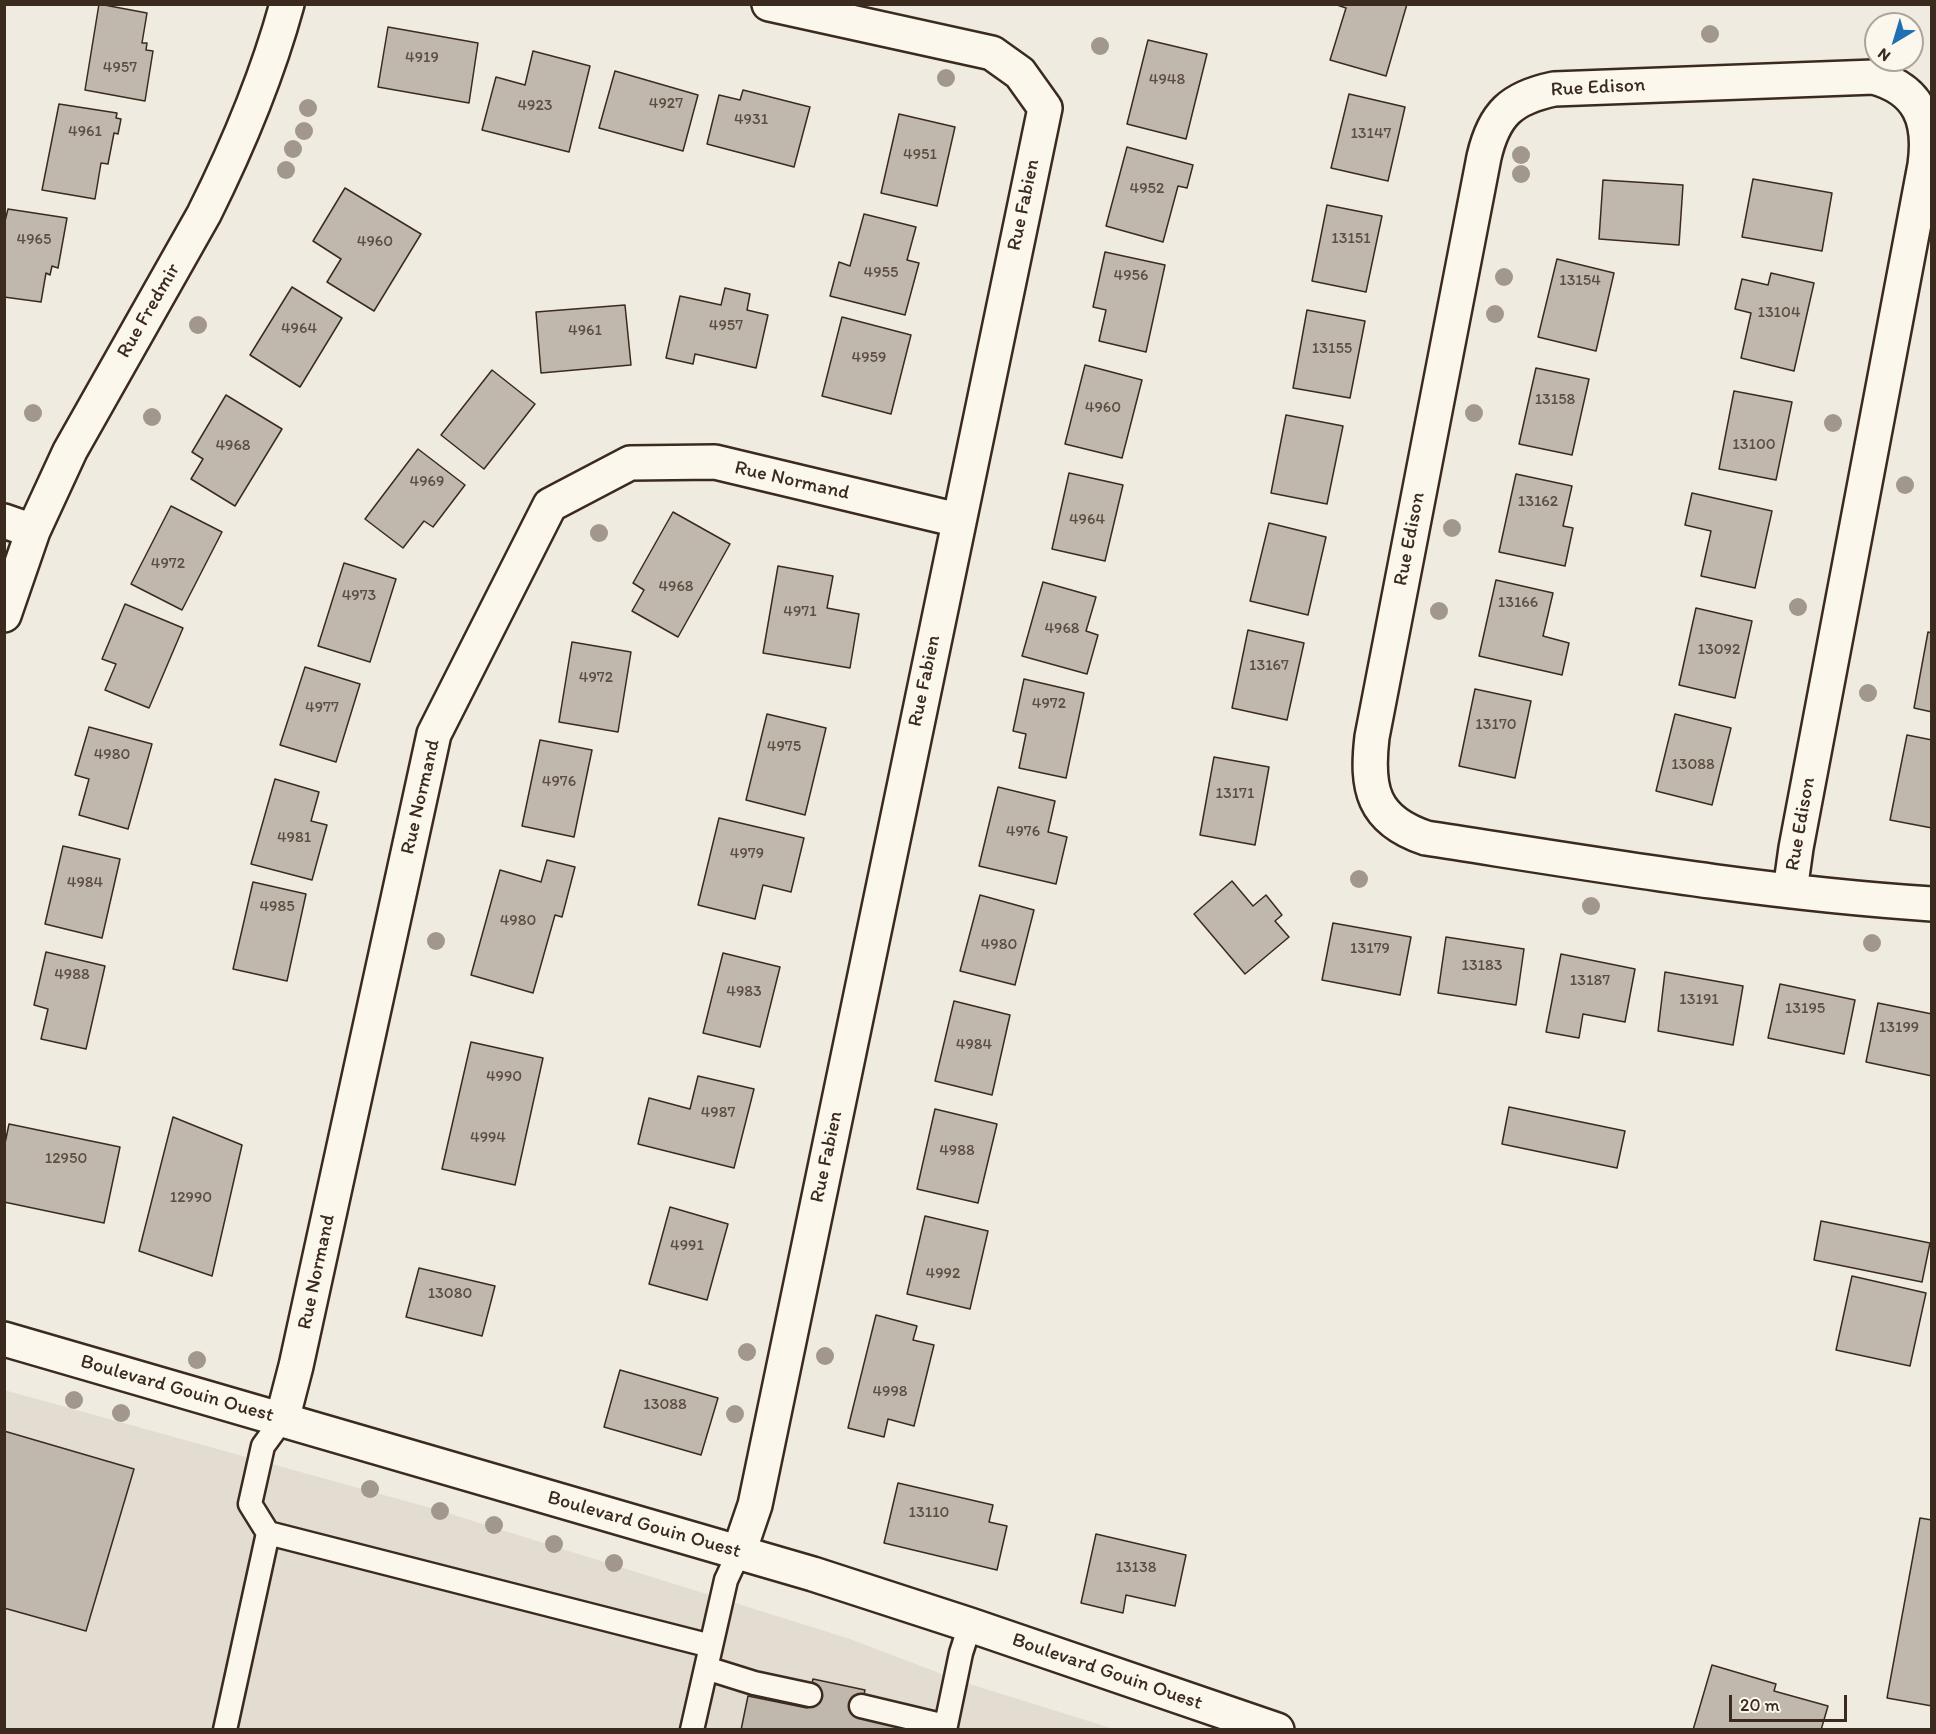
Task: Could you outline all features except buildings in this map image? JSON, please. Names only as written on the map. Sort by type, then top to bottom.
[{"type":"street","name":"Rue Fredmir","points":[[4,615],[19,526],[70,451],[204,214],[221,180],[265,75],[287,4]]},
{"type":"street","name":"Rue Fabien","points":[[739,1552],[755,1505],[1045,108],[1020,73],[992,53],[769,4]]},
{"type":"street","name":"Rue Edison","points":[[1790,891],[1796,848],[1925,165],[1928,144],[1924,115],[1902,90],[1889,81],[1874,77],[1554,89],[1535,93],[1508,107],[1495,123],[1484,157],[1372,737],[1369,772],[1376,800],[1397,824],[1411,833],[1426,838],[1692,879],[1790,891],[1856,899],[1932,904]]},
{"type":"street","name":"Rue Normand","points":[[282,1420],[296,1366],[434,734],[550,505],[630,463],[715,462],[958,520]]},
{"type":"street","name":"Boulevard Gouin Ouest","points":[[4,1339],[739,1552],[970,1625],[1277,1730]]},
{"type":"lane","points":[[282,1420],[263,1446],[250,1504],[268,1533],[711,1646]]},
{"type":"lane","points":[[225,1730],[268,1533]]},
{"type":"lane","points":[[692,1730],[726,1580],[739,1552]]},
{"type":"lane","points":[[861,1706],[945,1728],[961,1653],[970,1625]]},
{"type":"lane","points":[[706,1668],[754,1683],[810,1695]]},
{"type":"shaded area","points":[[4,1390],[438,1510],[850,1639],[960,1681],[1114,1729],[5,1729]]}]
